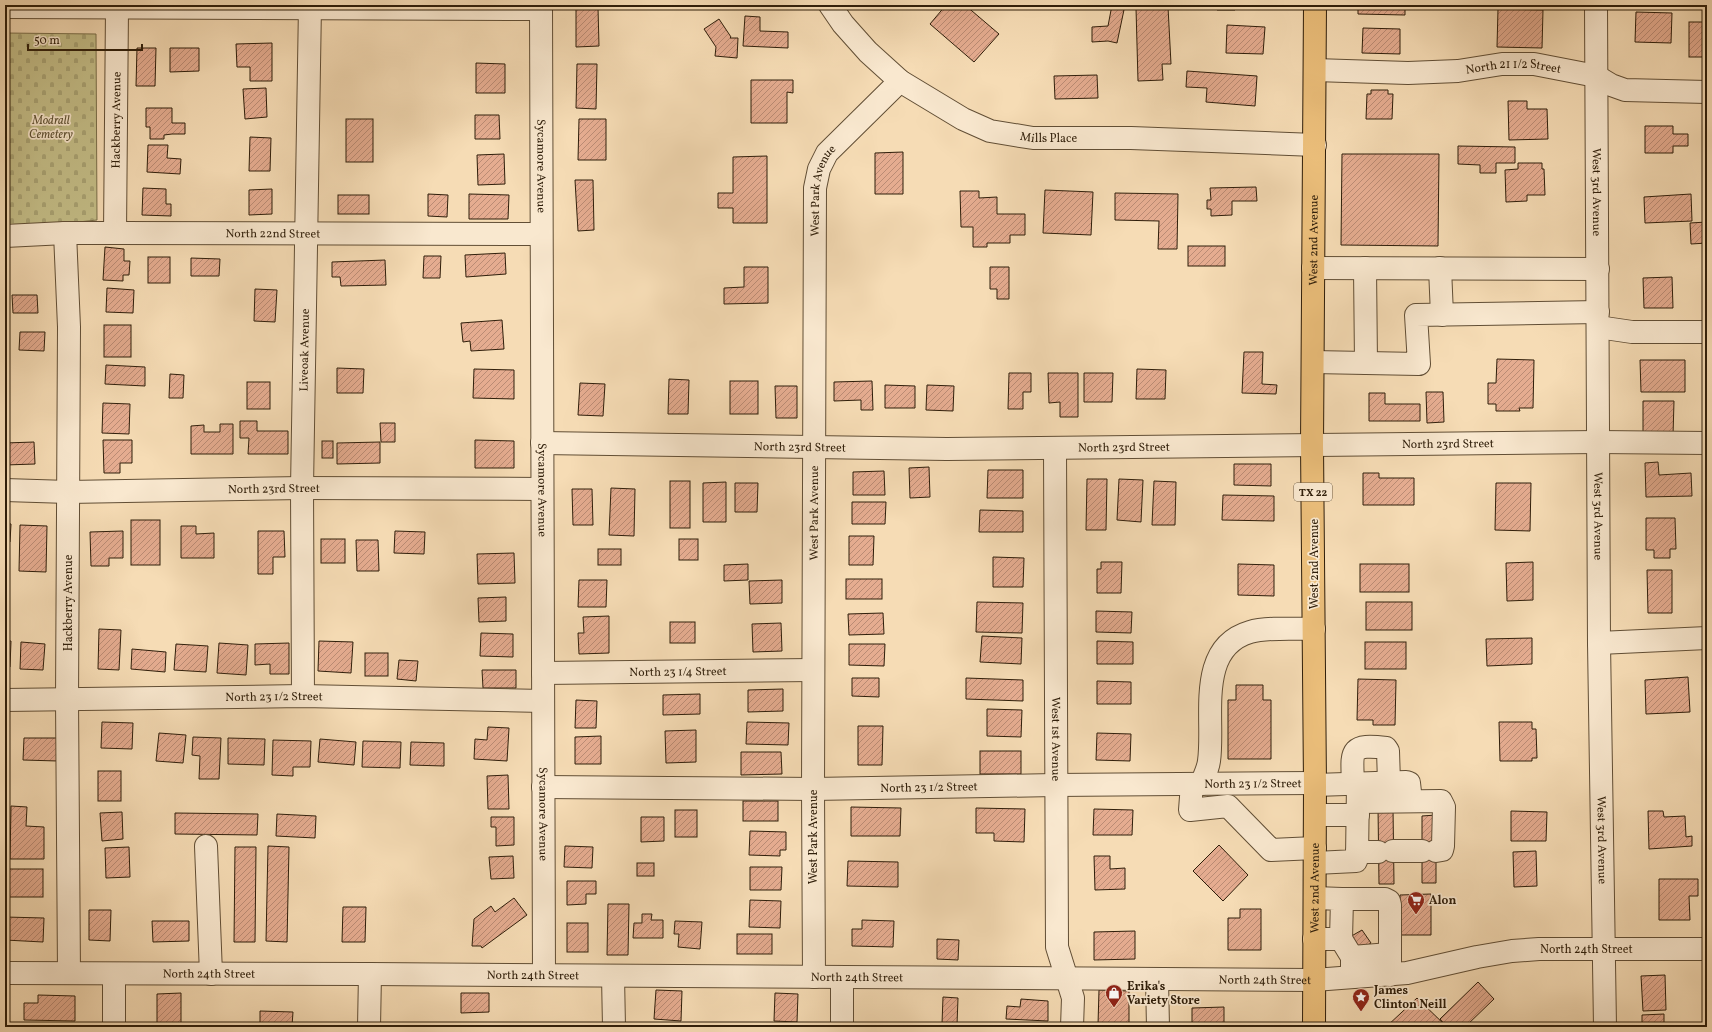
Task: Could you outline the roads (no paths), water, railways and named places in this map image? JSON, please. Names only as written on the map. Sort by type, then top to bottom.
[{"type":"main road","name":"West 2nd Avenue","points":[[1314,1027],[1315,784],[1312,445],[1316,70],[1315,5]]},
{"type":"street","name":"Mills Place","points":[[830,5],[843,24],[868,52],[900,81],[962,119],[990,130],[1033,138],[1131,138],[1314,145]]},
{"type":"street","name":"West 3rd Avenue","points":[[1596,5],[1599,643],[1605,1027]]},
{"type":"street","points":[[5,7],[540,7]]},
{"type":"street","name":"Liveoak Avenue","points":[[303,696],[302,488],[310,7]]},
{"type":"street","name":"Sycamore Avenue","points":[[540,7],[544,975]]},
{"type":"street","name":"Hackberry Avenue","points":[[115,233],[117,8]]},
{"type":"street","name":"North 21 1/2 Street","points":[[1316,70],[1408,73],[1458,71],[1502,64],[1534,64],[1596,76],[1625,90],[1707,92]]},
{"type":"street","name":"West Park Avenue","points":[[814,977],[812,789],[815,188],[819,170],[827,153],[900,81]]},
{"type":"street","name":"Hackberry Avenue","points":[[65,233],[69,327],[67,700],[69,974]]},
{"type":"street","name":"North 22nd Street","points":[[5,236],[65,233],[541,234]]},
{"type":"street","points":[[1313,268],[1598,269]]},
{"type":"street","points":[[1365,268],[1366,363]]},
{"type":"street","points":[[1440,268],[1442,315]]},
{"type":"street","points":[[1313,362],[1418,364],[1416,315],[1598,319],[1632,332],[1707,332]]},
{"type":"street","name":"North 23rd Street","points":[[542,443],[947,449],[1598,442],[1707,443]]},
{"type":"street","name":"West 1st Avenue","points":[[1055,448],[1055,785],[1057,947],[1073,998],[1072,1027]]},
{"type":"street","name":"North 23rd Street","points":[[5,490],[68,492],[302,488],[542,490]]},
{"type":"street","points":[[1314,629],[1252,631],[1238,636],[1227,646],[1221,655],[1210,686],[1209,763],[1196,784],[1190,810],[1228,806],[1271,850],[1353,862],[1376,852],[1433,850],[1444,807],[1441,801],[1410,801],[1357,796]]},
{"type":"street","points":[[1599,643],[1707,638]]},
{"type":"street","name":"North 23 1/4 Street","points":[[543,673],[813,670]]},
{"type":"street","name":"North 23 1/2 Street","points":[[5,700],[303,696],[543,701]]},
{"type":"street","points":[[1376,852],[1357,796],[1352,757],[1355,750],[1360,747],[1386,748],[1388,751],[1389,782]]},
{"type":"street","points":[[1315,816],[1389,782],[1409,783],[1410,801]]},
{"type":"street","name":"North 23 1/2 Street","points":[[543,787],[812,789],[1055,785],[1315,784],[1357,796]]},
{"type":"street","points":[[206,846],[211,974]]},
{"type":"street","points":[[1315,898],[1385,899],[1389,901],[1390,964]]},
{"type":"street","points":[[1342,899],[1349,958]]},
{"type":"street","points":[[1314,939],[1349,958]]},
{"type":"street","name":"North 24th Street","points":[[5,973],[1314,980],[1349,958],[1390,964],[1407,973],[1477,957],[1512,951],[1604,948],[1707,949]]},
{"type":"street","points":[[114,974],[114,1027]]},
{"type":"street","points":[[369,1027],[370,974]]},
{"type":"street","points":[[613,976],[614,1027]]},
{"type":"street","points":[[842,977],[842,1027]]},
{"type":"street","points":[[1157,979],[1158,1027]]},
{"type":"place","name":"Alon","points":[[1416,915]]},
{"type":"place","name":"Erika's Variety Store","points":[[1114,1008]]},
{"type":"place","name":"James Clinton Neill","points":[[1361,1012]]},
{"type":"park label","name":"Modrall Cemetery","points":[[51,127]]}]
